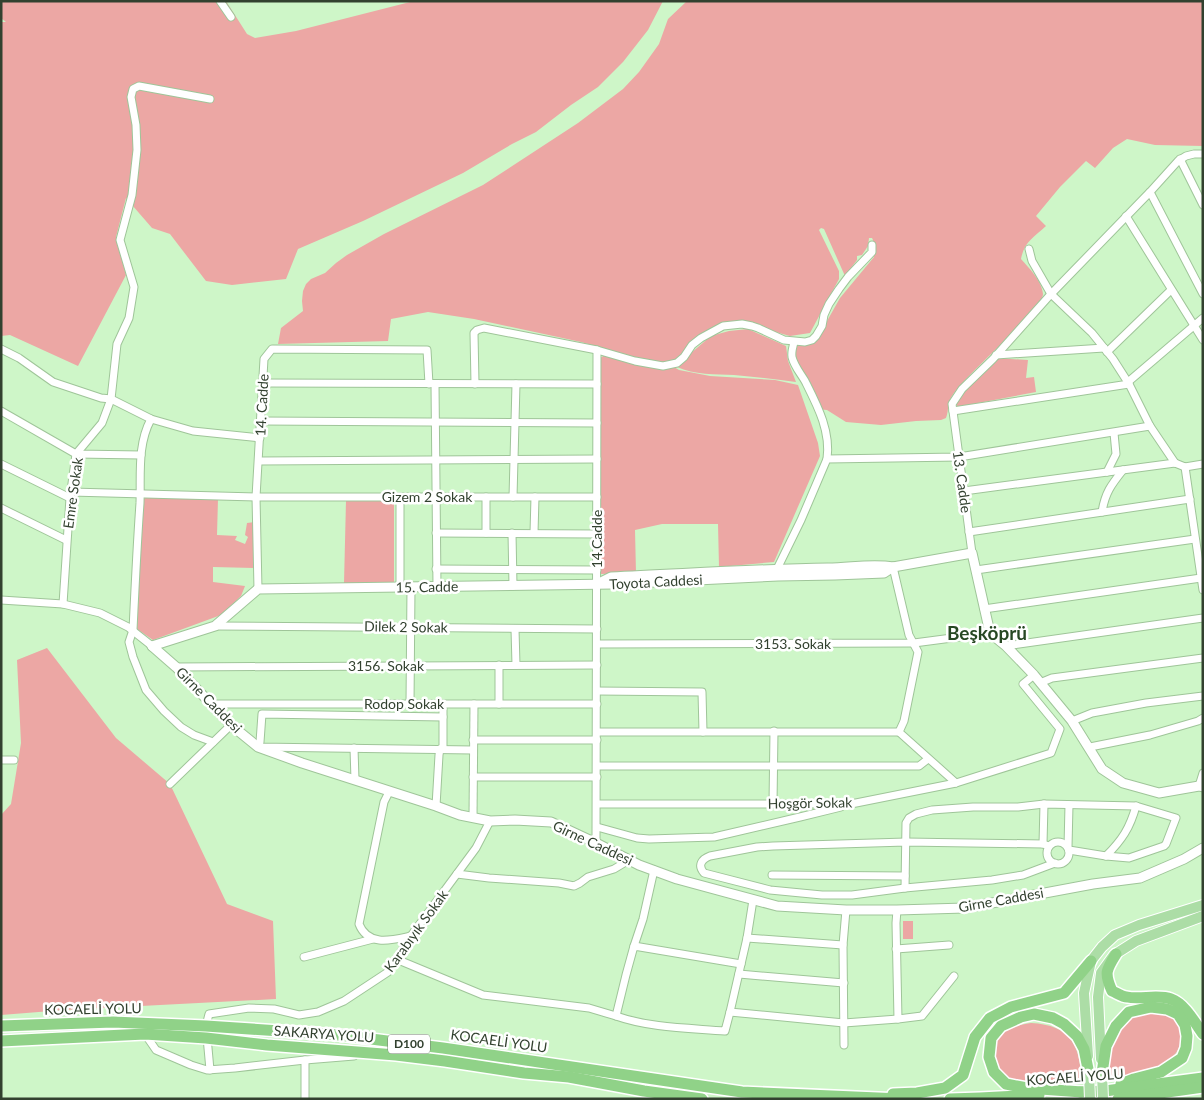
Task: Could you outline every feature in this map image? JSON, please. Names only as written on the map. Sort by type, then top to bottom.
[{"type":"highway","points":[[1116,954],[1107,969],[1108,981],[1112,991],[1126,997],[1171,999],[1191,1016],[1203,1034]]},
{"type":"highway","points":[[814,1094],[917,1093],[945,1088],[963,1075],[975,1037],[990,1018],[1010,1007],[1064,993],[1091,961]]},
{"type":"highway","points":[[1102,1073],[1106,1046],[1116,1026],[1129,1012],[1152,1007],[1167,1009],[1178,1014],[1185,1025],[1187,1036],[1186,1048],[1182,1058],[1161,1072],[1134,1079],[1104,1095]]},
{"type":"highway","points":[[1086,1095],[1006,1084],[994,1072],[989,1057],[991,1038],[1001,1026],[1021,1017],[1034,1014],[1053,1018],[1064,1024],[1077,1036],[1084,1049],[1089,1074]]},
{"type":"highway","name":"KOCAELİ YOLU","points":[[1,1026],[113,1022],[339,1035],[443,1048],[742,1092],[901,1099]]},
{"type":"highway","name":"SAKARYA YOLU","points":[[1,1041],[145,1034],[206,1038],[445,1061],[524,1073],[569,1077],[644,1091],[702,1099]]},
{"type":"highway","name":"KOCAELİ YOLU","points":[[950,1099],[1104,1095],[1203,1078]]},
{"type":"highway","points":[[1118,1099],[1203,1087]]},
{"type":"main road","points":[[1086,1095],[1089,1074],[1084,993],[1091,961],[1115,935],[1200,905]]},
{"type":"main road","points":[[1104,1095],[1098,997],[1101,973],[1116,954],[1136,940],[1203,916]]},
{"type":"street","points":[[220,1],[230,17]]},
{"type":"street","name":"Emre Sokak","points":[[63,604],[66,540],[76,454],[102,423],[111,399],[117,344],[129,318],[134,287],[120,240],[132,195],[137,150],[136,125],[131,97],[132,90],[139,86],[210,99]]},
{"type":"street","points":[[1203,154],[1186,156],[1178,161],[962,389],[952,404],[953,410],[1129,383],[1203,318]]},
{"type":"street","points":[[1180,159],[1203,205]]},
{"type":"street","points":[[1150,192],[1203,294]]},
{"type":"street","points":[[1126,216],[1203,340]]},
{"type":"street","points":[[475,384],[474,333],[484,328],[597,350],[663,366],[677,363],[684,357],[692,345],[723,326],[742,324],[794,342],[812,340],[822,326],[829,304],[848,277],[872,252],[872,245]]},
{"type":"street","points":[[1028,249],[1032,261],[1051,294],[1092,333],[1129,383],[1150,426],[1175,463],[1185,468],[1203,464]]},
{"type":"street","points":[[996,355],[1106,350],[1171,290]]},
{"type":"street","points":[[778,572],[827,458],[828,450],[827,436],[822,419],[792,358],[794,342]]},
{"type":"street","points":[[1,349],[19,358],[53,382],[101,398],[111,399],[151,420],[193,431],[260,438]]},
{"type":"street","name":"14. Cadde","points":[[258,589],[256,497],[264,359],[272,349],[427,350],[432,384]]},
{"type":"street","name":"14.Cadde","points":[[596,843],[597,350]]},
{"type":"street","points":[[264,383],[597,384]]},
{"type":"street","points":[[432,384],[436,460],[436,586]]},
{"type":"street","points":[[513,497],[516,384]]},
{"type":"street","name":"13. Cadde","points":[[953,410],[972,553],[990,633]]},
{"type":"street","points":[[1,411],[76,454],[141,455]]},
{"type":"street","points":[[151,420],[147,426],[141,455],[133,630],[129,642],[146,690],[181,727],[194,735],[213,742]]},
{"type":"street","points":[[261,421],[597,423]]},
{"type":"street","points":[[827,458],[959,457],[1150,426]]},
{"type":"street","points":[[1107,472],[1116,454],[1114,432]]},
{"type":"street","points":[[259,461],[597,459]]},
{"type":"street","points":[[964,491],[1175,463]]},
{"type":"street","points":[[1,464],[70,495]]},
{"type":"street","points":[[1185,468],[1203,590]]},
{"type":"street","points":[[1102,512],[1105,496],[1111,484],[1123,470]]},
{"type":"street","name":"Gizem 2 Sokak","points":[[70,495],[140,494],[256,497],[597,496]]},
{"type":"street","points":[[400,497],[400,587]]},
{"type":"street","points":[[486,497],[486,533]]},
{"type":"street","points":[[534,533],[535,497]]},
{"type":"street","points":[[969,532],[1190,499]]},
{"type":"street","points":[[1,508],[66,540]]},
{"type":"street","points":[[436,533],[597,534]]},
{"type":"street","points":[[512,533],[513,586]]},
{"type":"street","points":[[976,570],[1196,540]]},
{"type":"street","name":"Toyota Caddesi","points":[[597,584],[778,572],[835,575],[884,573],[893,567],[972,553]]},
{"type":"street","points":[[893,567],[909,635],[918,652],[904,721],[899,732]]},
{"type":"street","points":[[436,569],[597,570]]},
{"type":"street","points":[[984,610],[1201,578]]},
{"type":"street","name":"15. Cadde","points":[[258,589],[597,584]]},
{"type":"street","points":[[410,704],[411,587]]},
{"type":"street","points":[[152,646],[215,626],[258,589]]},
{"type":"street","name":"Girne Caddesi","points":[[1,600],[63,604],[100,613],[133,630],[176,667],[231,724],[258,747],[460,815],[490,821],[551,822],[630,860],[677,879],[777,906],[846,910],[965,908],[1093,884],[1140,878],[1184,859],[1203,848]]},
{"type":"street","points":[[1006,646],[1203,618]]},
{"type":"street","name":"Dilek 2 Sokak","points":[[215,626],[597,629]]},
{"type":"street","points":[[515,628],[516,665]]},
{"type":"street","points":[[990,633],[1006,646],[1037,679],[1072,721],[1102,768],[1123,783],[1159,793],[1201,786],[1203,773]]},
{"type":"street","name":"3153. Sokak","points":[[597,644],[914,643],[990,633]]},
{"type":"street","points":[[1037,679],[1203,658]]},
{"type":"street","points":[[499,665],[499,704]]},
{"type":"street","name":"3156. Sokak","points":[[176,667],[597,665]]},
{"type":"street","name":"Hoşgör Sokak","points":[[596,804],[851,804],[956,783],[1050,753],[1060,729],[1023,684],[1037,679]]},
{"type":"street","points":[[597,691],[702,692],[703,732]]},
{"type":"street","points":[[1072,721],[1092,713],[1146,703],[1203,696]]},
{"type":"street","name":"Rodop Sokak","points":[[211,704],[596,704]]},
{"type":"street","points":[[436,806],[438,755],[443,747],[443,704]]},
{"type":"street","points":[[473,818],[474,704]]},
{"type":"street","points":[[443,717],[262,714],[258,747],[473,750]]},
{"type":"street","points":[[1090,747],[1150,735],[1203,718]]},
{"type":"street","points":[[170,784],[231,724]]},
{"type":"street","points":[[773,804],[774,731]]},
{"type":"street","points":[[597,732],[899,732],[956,783]]},
{"type":"street","points":[[473,740],[596,740]]},
{"type":"street","points":[[354,748],[355,780]]},
{"type":"street","points":[[596,766],[918,766],[928,759]]},
{"type":"street","points":[[1,760],[14,760]]},
{"type":"street","points":[[473,777],[596,777]]},
{"type":"street","points":[[373,939],[362,931],[359,924],[384,802],[390,792]]},
{"type":"street","points":[[596,827],[643,839],[714,837],[851,804]]},
{"type":"street","points":[[1044,804],[1048,856],[1055,863]]},
{"type":"street","points":[[905,888],[906,842],[906,823],[909,818],[916,814],[954,808],[1018,807],[1044,804],[1136,806],[1176,818],[1166,844],[1129,858],[1069,849],[1064,843],[1058,842],[1046,845],[906,842],[756,847],[710,856],[702,860],[700,866],[704,872],[770,890],[822,895],[852,895],[1000,879],[1023,875],[1055,863],[1059,864],[1066,861],[1069,856],[1069,849],[1069,805]]},
{"type":"street","points":[[1106,856],[1119,843],[1131,823],[1136,806]]},
{"type":"street","name":"Karabıyık Sokak","points":[[206,1026],[209,1014],[249,1008],[274,1009],[299,1015],[318,1012],[344,1001],[388,972],[411,936],[476,848],[490,821]]},
{"type":"street","points":[[457,874],[574,886],[588,877],[614,869],[630,860]]},
{"type":"street","points":[[616,1016],[643,919],[654,870]]},
{"type":"street","points":[[772,875],[905,876]]},
{"type":"street","points":[[396,958],[483,995],[589,1008],[642,1023],[725,1031],[747,938],[753,900]]},
{"type":"street","points":[[844,1045],[843,946],[846,910]]},
{"type":"street","points":[[897,910],[898,1019]]},
{"type":"street","points":[[304,957],[373,939],[390,941],[411,936]]},
{"type":"street","points":[[747,938],[843,946]]},
{"type":"street","points":[[896,949],[949,945]]},
{"type":"street","points":[[634,946],[741,964]]},
{"type":"street","points":[[739,974],[844,982]]},
{"type":"street","points":[[730,1012],[844,1023],[922,1016],[954,976]]},
{"type":"street","points":[[206,1026],[210,1070]]},
{"type":"street","points":[[145,1034],[156,1050],[191,1065],[210,1070],[374,1053]]},
{"type":"street","points":[[305,1060],[305,1099]]},
{"type":"shaded area","points":[[1,1],[226,1],[247,34],[255,38],[296,31],[414,1],[663,1],[648,30],[623,62],[598,87],[536,132],[463,173],[363,221],[298,249],[286,279],[232,285],[206,281],[170,234],[152,228],[126,198],[116,237],[126,275],[78,366],[10,335],[1,336],[1,22],[6,22],[1,18]]},
{"type":"shaded area","points":[[687,1],[1203,1],[1203,146],[1155,145],[1127,139],[1113,148],[1095,168],[1086,161],[1060,187],[1036,216],[1046,226],[1027,244],[1022,253],[1021,259],[1035,275],[1042,289],[1043,294],[1040,302],[959,386],[950,399],[946,418],[941,420],[881,425],[846,422],[827,410],[816,409],[792,361],[796,345],[805,344],[818,337],[840,298],[874,257],[873,240],[869,238],[868,246],[862,255],[857,256],[857,260],[845,276],[824,229],[821,228],[819,230],[839,271],[839,279],[810,333],[790,336],[754,326],[722,326],[672,363],[653,362],[581,342],[474,319],[428,312],[391,319],[388,341],[278,344],[281,328],[303,311],[303,291],[311,279],[325,273],[347,255],[384,234],[483,185],[578,123],[623,89],[639,72],[659,44],[668,19]]},
{"type":"shaded area","points":[[748,329],[786,346],[788,361],[796,382],[698,373],[677,367],[711,336],[729,331]]},
{"type":"shaded area","points":[[605,355],[659,368],[674,367],[679,370],[710,376],[775,380],[798,385],[818,443],[820,456],[774,562],[719,567],[718,524],[662,524],[635,530],[636,573],[601,574],[599,360]]},
{"type":"shaded area","points":[[995,358],[1028,360],[1026,378],[1034,377],[1036,392],[957,407],[956,402],[963,390]]},
{"type":"shaded area","points":[[146,497],[218,499],[217,535],[237,536],[235,540],[245,544],[248,537],[245,535],[247,523],[255,522],[254,568],[213,567],[213,582],[245,586],[241,596],[221,615],[153,640],[137,629],[143,500]]},
{"type":"shaded area","points":[[346,501],[394,501],[394,584],[344,583]]},
{"type":"shaded area","points":[[47,648],[116,738],[170,784],[227,904],[273,921],[276,999],[1,1015],[1,815],[11,804],[21,743],[17,660]]},
{"type":"shaded area","points":[[903,921],[913,921],[913,939],[903,939]]},
{"type":"shaded area","points":[[1148,1010],[1170,1017],[1178,1024],[1180,1042],[1176,1053],[1161,1066],[1151,1071],[1110,1081],[1107,1058],[1121,1022]]},
{"type":"shaded area","points":[[1031,1023],[1056,1028],[1071,1040],[1079,1058],[1081,1082],[1024,1085],[996,1076],[992,1069],[994,1047],[998,1037],[1011,1028]]},
{"type":"district","name":"Beşköprü","points":[[987,633]]}]
